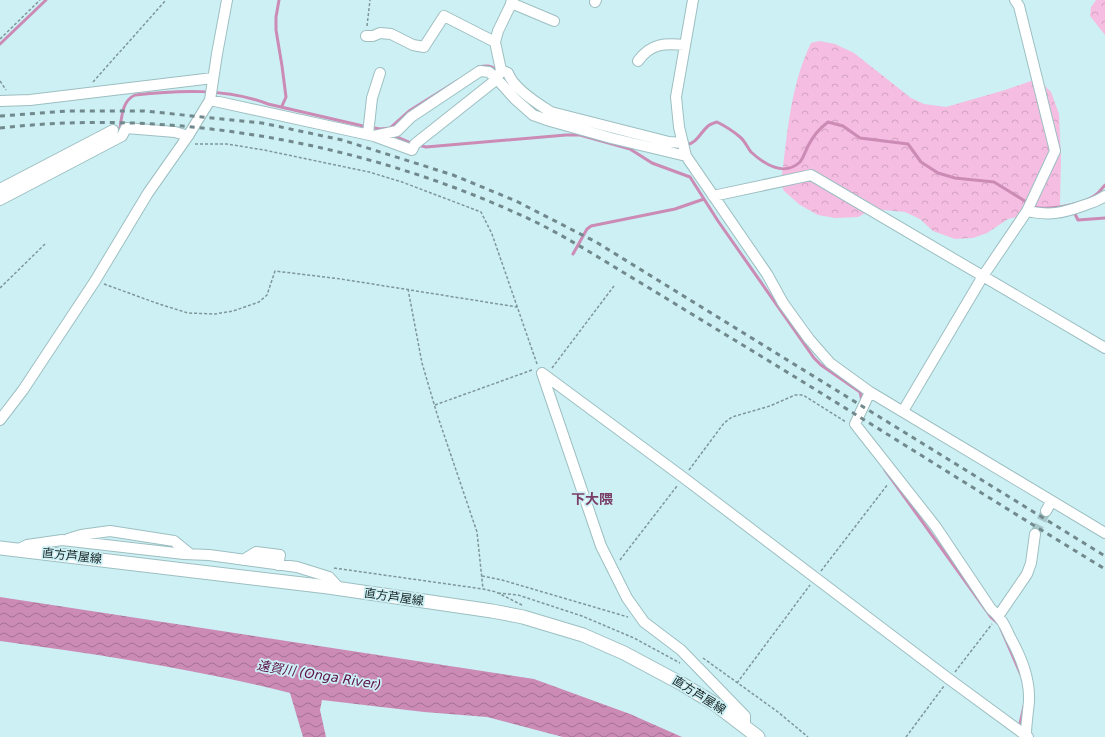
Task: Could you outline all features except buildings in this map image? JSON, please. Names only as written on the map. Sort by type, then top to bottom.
[{"type":"main road","name":"直方芦屋線","points":[[0,548],[340,589],[492,611],[523,617],[583,635],[624,653],[716,704],[758,737]]},
{"type":"street","points":[[0,420],[5,407],[23,390],[95,281],[148,194],[188,136],[211,90],[227,0]]},
{"type":"street","points":[[693,0],[676,97],[679,127],[686,156],[767,274],[783,303],[809,339],[830,363],[870,392],[1051,502],[1105,533]]},
{"type":"street","points":[[903,411],[983,276],[1027,211],[1055,151],[1019,6],[1015,0]]},
{"type":"street","points":[[499,75],[495,42],[498,31],[512,2],[554,21]]},
{"type":"street","points":[[366,36],[373,36],[380,33],[391,34],[413,45],[424,47],[444,16],[495,42]]},
{"type":"street","points":[[638,61],[651,48],[658,45],[685,45]]},
{"type":"street","points":[[371,135],[397,131],[411,117],[480,71],[499,75]]},
{"type":"street","points":[[371,135],[372,98],[380,73]]},
{"type":"street","points":[[4,100],[30,100],[88,93],[211,90],[371,135],[412,150],[415,144],[499,75],[508,73],[510,79],[534,102],[551,112],[588,126],[686,156]]},
{"type":"street","points":[[588,126],[669,142],[683,143]]},
{"type":"street","points":[[0,200],[122,136],[126,128],[175,132],[188,136]]},
{"type":"street","points":[[0,189],[113,130]]},
{"type":"street","points":[[713,196],[811,176],[1105,348]]},
{"type":"street","points":[[1027,211],[1038,214],[1063,213],[1094,202],[1105,196]]},
{"type":"street","points":[[745,726],[745,716],[681,650],[644,622],[627,598],[601,546],[542,373],[1027,736]]},
{"type":"street","points":[[870,392],[856,424],[936,527],[991,609],[999,615],[1020,655],[1027,679],[1027,736]]},
{"type":"street","points":[[1046,511],[1051,502]]},
{"type":"street","points":[[64,541],[81,535],[110,531],[174,541],[190,554]]},
{"type":"street","points":[[999,615],[1027,574],[1031,563],[1034,534]]},
{"type":"street","points":[[17,550],[27,545],[64,541],[209,555],[297,567],[330,577],[340,589]]},
{"type":"path","points":[[0,39],[40,0]]},
{"type":"path","points":[[88,93],[89,86],[166,0]]},
{"type":"path","points":[[366,36],[370,0]]},
{"type":"path","points":[[0,81],[6,88],[4,100]]},
{"type":"path","points":[[181,145],[199,143],[227,144],[264,150],[369,172],[402,182],[480,212],[492,234],[538,368],[434,406]]},
{"type":"path","points":[[0,288],[45,244]]},
{"type":"path","points":[[95,281],[188,313],[215,314],[233,311],[259,302],[267,295],[275,271],[341,279],[517,307]]},
{"type":"path","points":[[546,376],[614,286]]},
{"type":"path","points":[[408,290],[422,363],[434,406],[477,532],[483,589]]},
{"type":"path","points":[[612,570],[684,478],[724,423],[732,417],[770,406],[795,395],[803,395],[848,423],[856,424]]},
{"type":"path","points":[[334,568],[518,595],[582,616],[634,638],[681,664]]},
{"type":"path","points":[[482,576],[515,583],[592,608],[644,622]]},
{"type":"path","points":[[496,592],[523,605]]},
{"type":"path","points":[[699,656],[705,658],[778,712],[808,737]]},
{"type":"green space","points":[[1096,0],[1105,0],[1105,35],[1090,16],[1091,7]]},
{"type":"green space","points":[[819,41],[835,44],[854,53],[911,98],[924,104],[946,107],[1034,80],[1041,82],[1051,92],[1059,114],[1061,157],[1060,204],[1057,214],[1022,216],[1008,219],[987,233],[973,238],[955,239],[933,231],[920,219],[905,212],[873,209],[858,217],[835,218],[818,215],[800,205],[784,191],[781,184],[790,112],[798,77],[811,43]]},
{"type":"water","name":"遠賀川 (Onga River)","points":[[0,597],[534,679],[630,714],[682,737],[563,737],[487,717],[424,712],[322,700],[320,710],[326,737],[303,737],[290,693],[182,669],[73,651],[0,641]]},
{"type":"waterway","points":[[0,44],[46,0]]},
{"type":"waterway","points":[[279,0],[276,17],[276,30],[286,97],[282,106]]},
{"type":"waterway","points":[[478,67],[489,66],[498,72]]},
{"type":"waterway","points":[[116,131],[120,128],[122,114],[127,101],[135,95],[185,91],[236,95],[363,126],[380,129],[390,128],[409,111],[457,81]]},
{"type":"waterway","points":[[518,96],[530,104]]},
{"type":"waterway","points":[[686,145],[696,140],[709,125],[717,122],[740,137],[751,152],[762,161],[781,169],[794,166],[800,162],[812,139],[828,122],[843,126],[860,138],[908,144],[921,162],[938,173],[955,178],[994,182],[1028,203]]},
{"type":"waterway","points":[[392,135],[413,144]]},
{"type":"waterway","points":[[418,145],[426,147],[580,135],[630,149],[652,163],[690,177],[718,221],[814,358],[821,365],[860,392],[862,401]]},
{"type":"waterway","points":[[1033,207],[1048,208],[1068,206],[1086,200],[1099,192],[1105,185]]},
{"type":"waterway","points":[[573,254],[587,229],[591,226],[675,209],[704,199]]},
{"type":"waterway","points":[[1075,210],[1074,212],[1078,220],[1105,218]]},
{"type":"waterway","points":[[885,470],[991,617],[999,624]]},
{"type":"waterway","points":[[1001,629],[1021,675]]},
{"type":"waterway","points":[[1019,728],[1024,706]]},
{"type":"tunnel","points":[[1035,534],[1046,511]]},
{"type":"railway","points":[[0,116],[68,111],[144,111],[262,123],[342,140],[453,175],[516,201],[596,242],[1105,556]]},
{"type":"railway","points":[[0,128],[66,123],[133,123],[201,128],[268,137],[335,151],[400,169],[464,191],[525,217],[576,244],[1105,569]]},
{"type":"district","name":"下大隈","points":[[592,499]]}]
